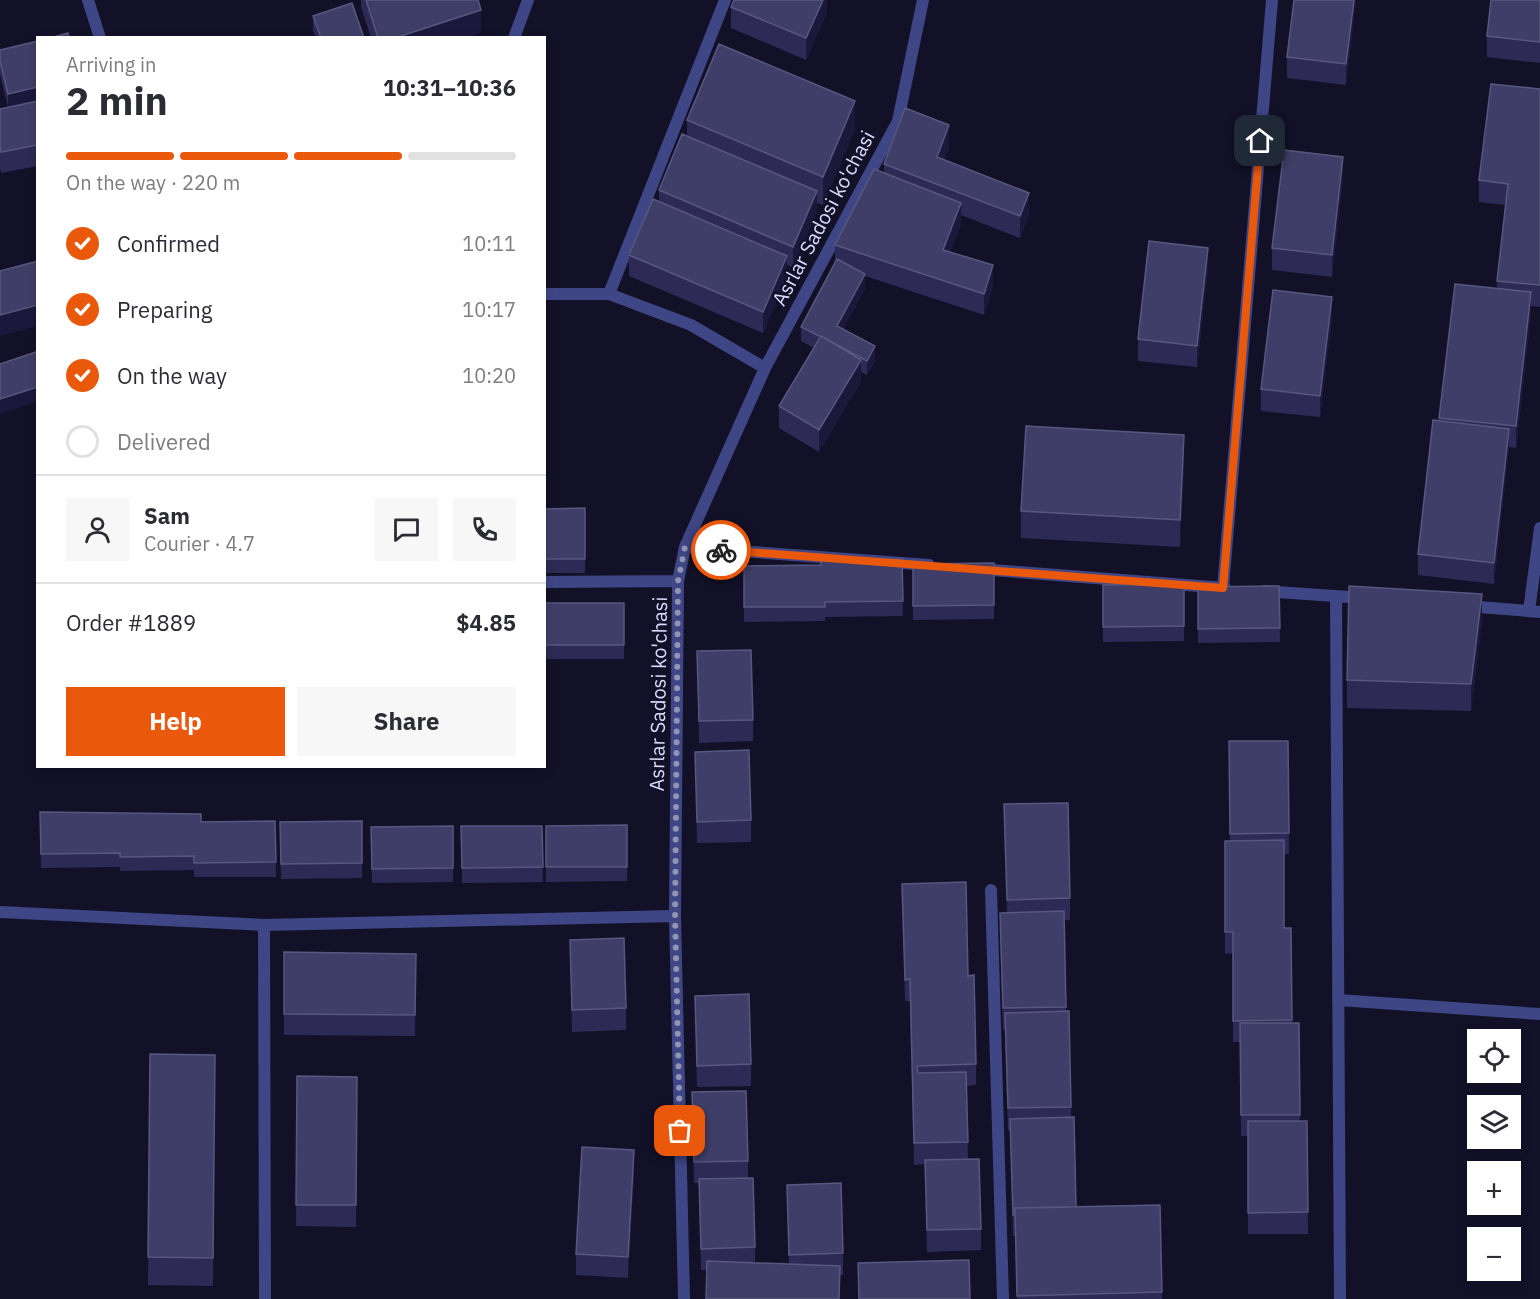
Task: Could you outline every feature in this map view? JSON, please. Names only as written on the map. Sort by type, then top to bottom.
[{"type":"street","points":[[88,0],[99,36]]},
{"type":"street","points":[[515,36],[528,0]]},
{"type":"street","points":[[609,294],[724,0]]},
{"type":"street","name":"Asrlar Sadosi ko'chasi","points":[[684,1299],[675,916],[678,581],[685,547],[765,368],[898,121],[923,0]]},
{"type":"street","points":[[1234,588],[1272,0]]},
{"type":"street","points":[[546,294],[609,294],[691,325],[765,368]]},
{"type":"street","points":[[1449,605],[1535,611],[1540,528]]},
{"type":"street","points":[[685,547],[936,566]]},
{"type":"street","points":[[960,568],[1381,599]]},
{"type":"street","points":[[546,582],[678,581]]},
{"type":"street","points":[[1336,596],[1340,1299]]},
{"type":"street","points":[[992,890],[1003,1299]]},
{"type":"street","points":[[0,912],[264,925],[675,916]]},
{"type":"street","points":[[264,925],[265,1299]]},
{"type":"street","points":[[1338,1000],[1540,1014]]},
{"type":"building","points":[[366,0],[478,0],[481,10],[401,36],[377,36]]},
{"type":"building","points":[[734,0],[823,0],[806,38],[731,7]]},
{"type":"building","points":[[1294,0],[1354,0],[1346,64],[1287,57]]},
{"type":"building","points":[[1491,0],[1540,0],[1540,42],[1487,36]]},
{"type":"building","points":[[352,3],[363,36],[320,36],[313,16]]},
{"type":"building","points":[[36,41],[36,87],[8,94],[0,61],[0,50]]},
{"type":"building","points":[[719,44],[855,101],[823,177],[687,120]]},
{"type":"building","points":[[1491,84],[1540,89],[1540,285],[1497,281],[1508,184],[1479,180]]},
{"type":"building","points":[[36,101],[36,145],[1,152],[0,109]]},
{"type":"building","points":[[905,108],[949,125],[937,157],[1029,193],[1020,216],[884,164]]},
{"type":"building","points":[[682,134],[817,191],[793,247],[659,190]]},
{"type":"building","points":[[1284,150],[1343,157],[1332,255],[1272,248]]},
{"type":"building","points":[[874,169],[961,203],[943,250],[993,265],[984,294],[835,245]]},
{"type":"building","points":[[653,199],[787,256],[763,312],[629,255]]},
{"type":"building","points":[[1149,241],[1208,248],[1197,346],[1138,339]]},
{"type":"building","points":[[837,259],[865,274],[837,326],[875,346],[867,361],[801,327]]},
{"type":"building","points":[[36,262],[36,306],[0,315],[0,271]]},
{"type":"building","points":[[1455,284],[1531,292],[1516,426],[1439,418]]},
{"type":"building","points":[[1273,290],[1332,297],[1320,396],[1261,389]]},
{"type":"building","points":[[821,336],[861,360],[819,430],[779,406]]},
{"type":"building","points":[[36,352],[36,388],[0,399],[0,364]]},
{"type":"building","points":[[1433,420],[1509,429],[1494,563],[1418,554]]},
{"type":"building","points":[[1026,426],[1184,435],[1180,520],[1021,511]]},
{"type":"building","points":[[585,508],[585,559],[546,559],[546,509]]},
{"type":"building","points":[[902,559],[903,601],[825,602],[825,607],[744,607],[744,566],[821,565],[821,560]]},
{"type":"building","points":[[994,563],[994,605],[913,606],[913,564]]},
{"type":"building","points":[[1184,584],[1184,626],[1103,627],[1103,585]]},
{"type":"building","points":[[1279,586],[1280,628],[1198,629],[1198,587]]},
{"type":"building","points":[[1349,586],[1482,594],[1471,684],[1347,680]]},
{"type":"building","points":[[546,603],[624,603],[624,645],[546,645]]},
{"type":"building","points":[[751,650],[753,720],[699,721],[697,651]]},
{"type":"building","points":[[1229,741],[1288,741],[1289,833],[1230,834]]},
{"type":"building","points":[[749,750],[751,820],[697,822],[695,752]]},
{"type":"building","points":[[1068,803],[1070,898],[1007,900],[1004,804]]},
{"type":"building","points":[[40,812],[201,814],[201,822],[275,821],[276,862],[194,863],[194,856],[120,857],[120,853],[41,854]]},
{"type":"building","points":[[362,821],[362,863],[281,864],[280,822]]},
{"type":"building","points":[[627,825],[627,867],[546,867],[546,826]]},
{"type":"building","points":[[453,826],[453,868],[372,869],[371,827]]},
{"type":"building","points":[[461,826],[542,826],[543,867],[462,868]]},
{"type":"building","points":[[1284,840],[1284,928],[1291,928],[1292,1020],[1233,1021],[1233,932],[1225,932],[1225,841]]},
{"type":"building","points":[[966,882],[968,976],[974,975],[976,1064],[917,1066],[918,1073],[966,1072],[968,1142],[914,1143],[910,979],[905,980],[902,884]]},
{"type":"building","points":[[1064,911],[1066,1007],[1003,1008],[1000,913]]},
{"type":"building","points":[[624,938],[626,1008],[572,1010],[570,940]]},
{"type":"building","points":[[284,952],[416,954],[415,1015],[284,1014]]},
{"type":"building","points":[[749,994],[751,1064],[697,1066],[695,996]]},
{"type":"building","points":[[1069,1011],[1071,1107],[1008,1108],[1005,1013]]},
{"type":"building","points":[[1240,1023],[1299,1023],[1300,1115],[1241,1115]]},
{"type":"building","points":[[150,1054],[215,1055],[213,1258],[148,1257]]},
{"type":"building","points":[[297,1076],[357,1077],[356,1205],[296,1205]]},
{"type":"building","points":[[746,1091],[748,1161],[694,1162],[692,1092]]},
{"type":"building","points":[[1074,1117],[1076,1207],[1015,1208],[1015,1215],[1013,1215],[1010,1119]]},
{"type":"building","points":[[1248,1121],[1307,1121],[1308,1212],[1248,1213]]},
{"type":"building","points":[[582,1147],[634,1150],[628,1257],[576,1254]]},
{"type":"building","points":[[979,1159],[981,1229],[927,1230],[925,1160]]},
{"type":"building","points":[[753,1178],[755,1247],[701,1249],[699,1179]]},
{"type":"building","points":[[841,1183],[843,1253],[789,1255],[787,1185]]},
{"type":"building","points":[[1160,1205],[1162,1292],[1017,1296],[1015,1208]]},
{"type":"building","points":[[969,1260],[970,1299],[859,1299],[858,1263]]},
{"type":"building","points":[[707,1261],[840,1266],[839,1299],[706,1299]]},
{"type":"way so far","points":[[680,1131],[675,916],[678,581],[685,547],[721,550]]},
{"type":"route","points":[[721,550],[1223,588],[1260,141]]}]
